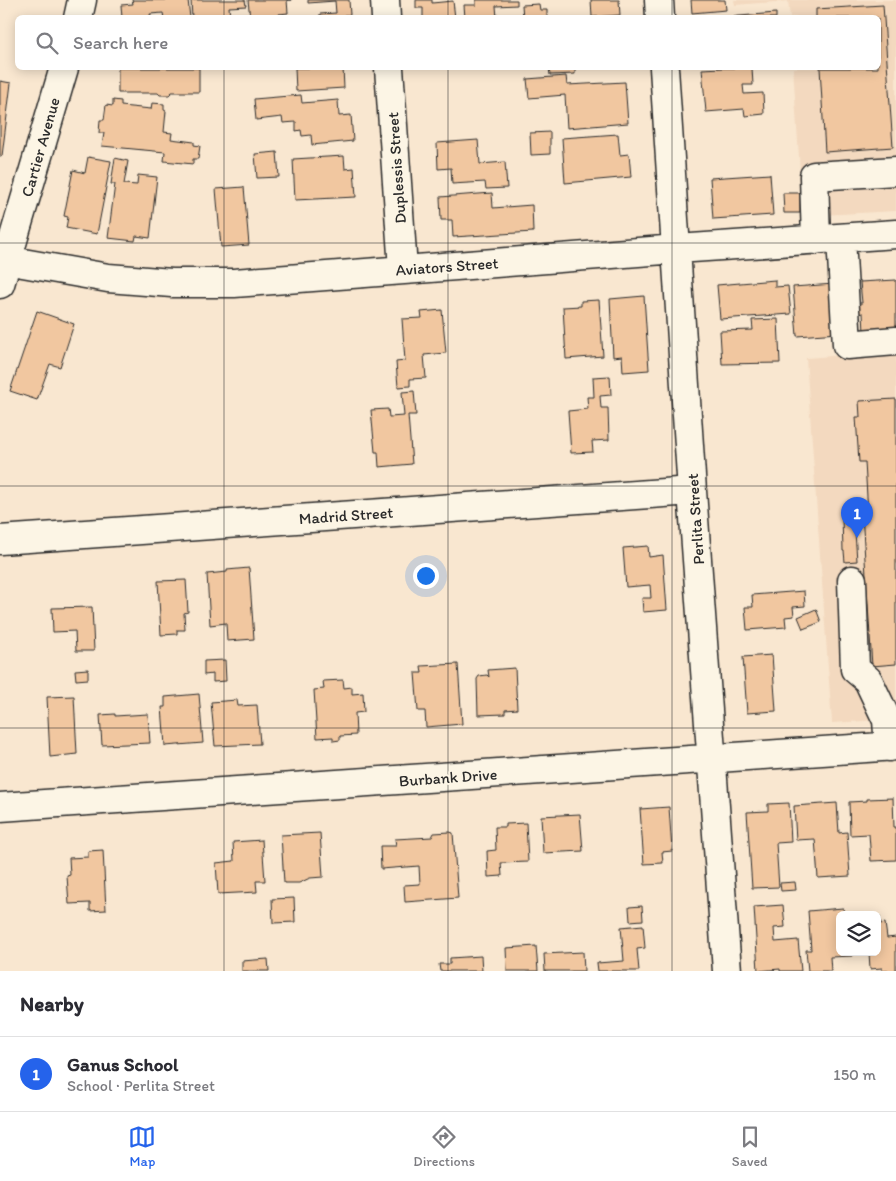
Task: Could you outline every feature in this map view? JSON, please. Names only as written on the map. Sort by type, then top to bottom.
[{"type":"street","points":[[79,15],[82,0]]},
{"type":"street","points":[[385,0],[386,15]]},
{"type":"street","points":[[659,0],[660,15]]},
{"type":"street","name":"Cartier Avenue","points":[[2,268],[63,70]]},
{"type":"street","name":"Duplessis Street","points":[[389,70],[403,269]]},
{"type":"street","name":"Perlita Street","points":[[664,70],[692,491],[727,971]]},
{"type":"street","points":[[896,171],[814,176],[829,239],[847,345],[896,341]]},
{"type":"street","name":"Aviators Street","points":[[2,268],[172,283],[234,283],[896,234]]},
{"type":"street","name":"Madrid Street","points":[[0,540],[692,491]]},
{"type":"street","points":[[852,580],[855,669],[868,680],[887,720],[892,747]]},
{"type":"street","name":"Burbank Drive","points":[[0,807],[892,747]]},
{"type":"shaded area","points":[[734,0],[896,0],[896,211],[803,216],[793,70],[881,70],[881,15],[790,15],[788,1],[735,5]]},
{"type":"shaded area","points":[[896,351],[896,719],[832,723],[806,358]]},
{"type":"building","points":[[132,0],[188,0],[190,15],[163,15],[163,13],[122,15],[121,5],[133,4]]},
{"type":"building","points":[[191,0],[245,0],[246,6],[229,7],[230,15],[192,15]]},
{"type":"building","points":[[248,0],[287,0],[288,13],[279,15],[250,15]]},
{"type":"building","points":[[308,0],[349,0],[350,15],[320,15],[336,13],[335,1],[308,3]]},
{"type":"building","points":[[416,0],[432,0],[432,3],[453,1],[455,15],[423,15],[423,8],[416,8]]},
{"type":"building","points":[[476,0],[517,0],[517,5],[496,6],[497,15],[465,15],[464,5],[476,5]]},
{"type":"building","points":[[591,0],[619,0],[620,15],[592,15]]},
{"type":"building","points":[[691,0],[725,0],[726,10],[692,13]]},
{"type":"building","points":[[539,4],[540,10],[547,10],[547,15],[523,15],[522,5]]},
{"type":"building","points":[[883,5],[893,147],[825,152],[820,70],[881,70],[881,15],[816,15],[816,9]]},
{"type":"building","points":[[776,13],[776,15],[752,15]]},
{"type":"building","points":[[118,70],[199,70],[199,92],[172,92],[169,95],[160,95],[158,93],[118,93]]},
{"type":"building","points":[[295,70],[343,70],[344,88],[296,91]]},
{"type":"building","points":[[549,70],[575,70],[575,74],[550,75]]},
{"type":"building","points":[[702,70],[752,70],[753,85],[743,85],[744,94],[763,93],[764,114],[745,116],[744,109],[706,112]]},
{"type":"building","points":[[566,76],[567,85],[625,82],[628,123],[567,128],[565,95],[529,98],[527,79]]},
{"type":"building","points":[[0,81],[11,83],[2,156],[0,156]]},
{"type":"building","points":[[301,95],[302,103],[338,100],[339,116],[351,115],[353,141],[312,145],[311,135],[302,136],[301,130],[296,131],[296,122],[283,123],[282,117],[256,120],[254,99]]},
{"type":"building","points":[[113,100],[121,101],[121,106],[151,109],[152,103],[164,104],[164,110],[166,111],[164,132],[172,133],[171,139],[194,142],[194,145],[200,146],[198,159],[193,159],[193,164],[164,161],[165,152],[102,146],[104,133],[99,133],[100,120],[104,120],[106,105],[113,106]]},
{"type":"building","points":[[550,132],[550,154],[531,155],[530,133]]},
{"type":"building","points":[[618,134],[620,155],[629,154],[631,177],[565,183],[562,138]]},
{"type":"building","points":[[478,140],[480,164],[505,162],[507,188],[486,189],[485,182],[452,184],[451,168],[438,169],[437,143]]},
{"type":"building","points":[[277,152],[279,177],[257,178],[255,154]]},
{"type":"building","points":[[344,156],[345,169],[354,168],[356,197],[295,200],[293,159]]},
{"type":"building","points":[[88,157],[111,161],[97,234],[66,228],[68,217],[64,216],[73,170],[85,173]]},
{"type":"building","points":[[115,158],[128,161],[124,184],[137,185],[138,175],[157,177],[150,238],[136,236],[135,241],[108,238],[115,184],[111,184]]},
{"type":"building","points":[[770,174],[773,215],[713,219],[710,178]]},
{"type":"building","points":[[244,187],[249,245],[221,247],[216,189]]},
{"type":"building","points":[[492,193],[493,208],[532,205],[533,232],[453,237],[452,220],[441,220],[440,197]]},
{"type":"building","points":[[783,193],[800,193],[800,213],[784,213]]},
{"type":"building","points":[[775,280],[775,287],[788,286],[791,314],[720,319],[717,285]]},
{"type":"building","points":[[896,280],[896,331],[864,333],[863,313],[858,314],[858,303],[862,303],[860,282]]},
{"type":"building","points":[[834,284],[838,333],[797,336],[793,287]]},
{"type":"building","points":[[644,296],[649,370],[623,372],[622,356],[613,357],[610,299]]},
{"type":"building","points":[[599,300],[603,356],[566,359],[563,307],[581,306],[581,301]]},
{"type":"building","points":[[442,310],[446,353],[424,355],[426,378],[410,379],[410,386],[398,387],[396,362],[405,361],[402,319],[422,318],[421,312]]},
{"type":"building","points":[[37,311],[74,324],[60,367],[50,364],[37,400],[10,391]]},
{"type":"building","points":[[778,319],[780,363],[722,364],[720,331],[753,330],[752,320]]},
{"type":"building","points":[[610,376],[611,395],[600,396],[601,408],[608,408],[609,440],[592,441],[593,452],[571,453],[568,411],[588,409],[587,397],[594,397],[593,377]]},
{"type":"building","points":[[414,391],[416,415],[408,415],[412,464],[379,467],[378,452],[375,452],[371,410],[388,409],[389,417],[404,416],[402,392]]},
{"type":"building","points":[[896,399],[896,664],[872,666],[862,514],[868,514],[865,462],[859,462],[856,417],[860,417],[859,401]]},
{"type":"building","points":[[842,517],[854,517],[857,561],[845,562]]},
{"type":"building","points":[[648,546],[649,557],[663,555],[667,610],[643,612],[642,598],[651,598],[650,585],[626,587],[623,548]]},
{"type":"building","points":[[249,568],[254,639],[227,641],[226,623],[210,625],[207,574]]},
{"type":"building","points":[[186,580],[188,612],[184,613],[185,630],[177,630],[177,634],[161,635],[158,581]]},
{"type":"building","points":[[804,591],[805,606],[793,607],[794,616],[785,617],[786,627],[747,630],[745,607],[753,607],[752,595]]},
{"type":"building","points":[[92,607],[94,651],[76,651],[75,631],[53,632],[52,608]]},
{"type":"building","points":[[816,609],[821,622],[803,629],[798,617]]},
{"type":"building","points":[[772,655],[776,711],[747,713],[743,657]]},
{"type":"building","points":[[225,660],[226,681],[213,682],[213,674],[204,675],[204,661]]},
{"type":"building","points":[[458,664],[462,724],[426,727],[425,711],[418,711],[415,673],[422,673],[421,666]]},
{"type":"building","points":[[515,668],[517,709],[505,710],[505,714],[478,715],[477,679],[479,676],[487,675],[489,677],[488,670]]},
{"type":"building","points":[[88,669],[88,679],[76,680],[75,670]]},
{"type":"building","points":[[343,680],[344,688],[352,687],[352,694],[363,693],[364,712],[355,713],[356,735],[340,736],[340,740],[333,741],[333,737],[317,738],[314,690],[324,689],[323,681]]},
{"type":"building","points":[[199,694],[203,743],[165,746],[162,707],[165,707],[165,697]]},
{"type":"building","points":[[74,696],[77,754],[50,757],[47,697]]},
{"type":"building","points":[[237,700],[238,706],[257,705],[260,744],[215,746],[211,702]]},
{"type":"building","points":[[115,714],[115,716],[148,714],[150,743],[102,745],[100,715]]},
{"type":"building","points":[[893,798],[894,827],[896,827],[896,860],[871,861],[869,834],[850,835],[849,802]]},
{"type":"building","points":[[789,803],[791,842],[776,843],[779,887],[752,888],[747,812],[768,811],[768,804]]},
{"type":"building","points":[[837,803],[839,833],[847,832],[850,876],[818,878],[815,839],[796,840],[794,806]]},
{"type":"building","points":[[669,807],[672,851],[662,852],[663,863],[644,864],[640,809]]},
{"type":"building","points":[[580,814],[583,851],[543,853],[541,816]]},
{"type":"building","points":[[526,823],[528,862],[501,863],[502,876],[488,877],[487,851],[496,850],[495,827],[506,827],[506,824]]},
{"type":"building","points":[[320,833],[323,877],[310,878],[299,883],[284,883],[281,835]]},
{"type":"building","points":[[434,833],[453,833],[458,898],[405,902],[404,885],[420,884],[419,866],[381,869],[380,846],[396,846],[395,839],[432,837]]},
{"type":"building","points":[[262,840],[265,881],[256,881],[257,892],[218,894],[216,863],[234,861],[233,842]]},
{"type":"building","points":[[103,850],[106,910],[90,911],[90,903],[69,904],[67,876],[70,875],[69,858],[88,857],[88,851]]},
{"type":"building","points":[[795,882],[796,890],[781,891],[780,883]]},
{"type":"building","points":[[294,898],[295,922],[273,923],[272,899]]},
{"type":"building","points":[[783,905],[785,927],[774,928],[775,942],[798,940],[801,971],[780,971],[780,969],[758,971],[754,907]]},
{"type":"building","points":[[642,906],[643,920],[630,921],[629,907]]},
{"type":"building","points":[[843,908],[843,911],[836,911],[836,956],[852,956],[830,957],[831,971],[808,971],[806,950],[811,950],[808,911]]},
{"type":"building","points":[[885,923],[887,938],[896,937],[896,971],[882,971],[882,968],[870,969],[869,956],[881,956],[881,924]]},
{"type":"building","points":[[643,925],[645,948],[637,949],[639,971],[598,971],[597,963],[624,961],[621,927]]},
{"type":"building","points":[[536,946],[538,971],[507,971],[506,948]]},
{"type":"building","points":[[583,952],[584,971],[545,971],[544,954]]},
{"type":"building","points":[[481,956],[482,971],[440,971],[439,964],[450,964],[450,958]]},
{"type":"building","points":[[268,959],[269,971],[242,971],[242,961]]},
{"type":"place","name":"Ganus School","points":[[857,538]]}]
